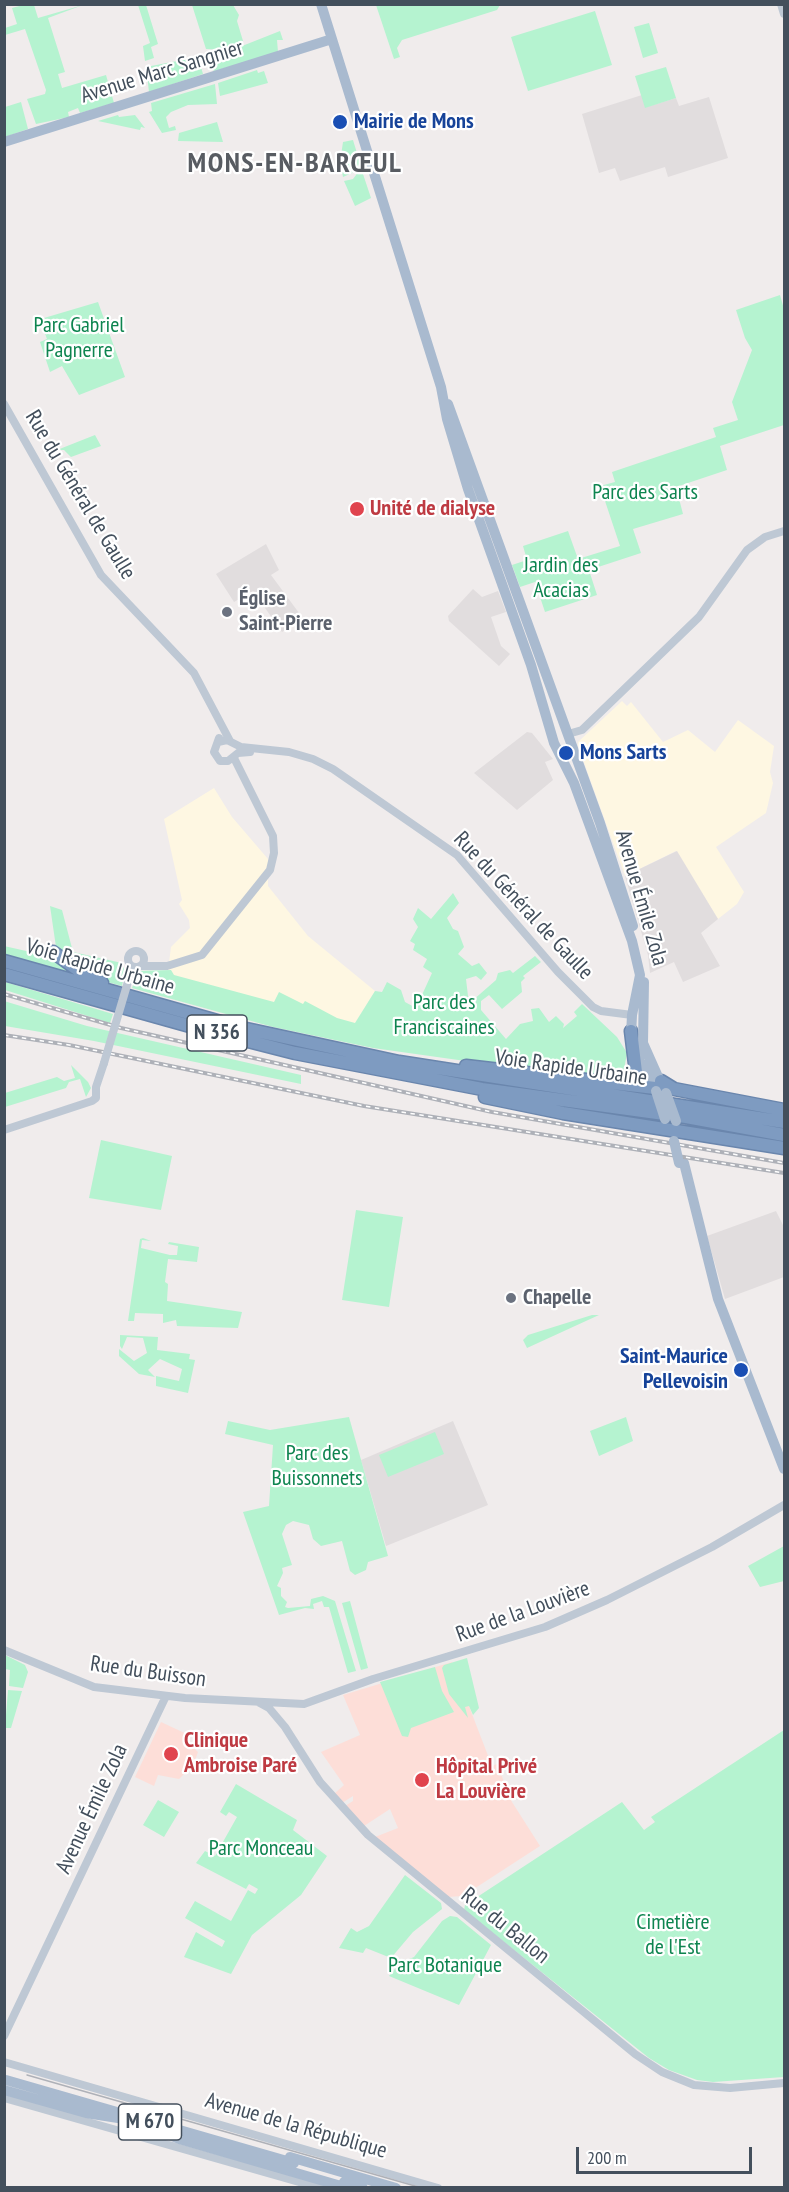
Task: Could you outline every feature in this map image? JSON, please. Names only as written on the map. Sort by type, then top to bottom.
[{"type":"highway","points":[[53,952],[88,977],[138,1000]]},
{"type":"highway","name":"Voie Rapide Urbaine","points":[[4,961],[242,1028],[399,1062],[784,1122]]},
{"type":"highway","name":"Voie Rapide Urbaine","points":[[4,974],[258,1044],[433,1080],[784,1135]]},
{"type":"highway","points":[[621,1084],[629,1081],[636,1072],[631,1031]]},
{"type":"highway","points":[[399,1062],[427,1061],[661,1087],[784,1110]]},
{"type":"highway","points":[[433,1080],[457,1091],[540,1109],[784,1148]]},
{"type":"main road","points":[[321,4],[441,387],[456,421],[473,488],[538,668]]},
{"type":"main road","name":"Avenue Marc Sangnier","points":[[4,142],[332,39]]},
{"type":"main road","name":"Avenue Émile Zola","points":[[538,668],[568,734],[622,886],[641,951],[644,981],[643,1043],[661,1087]]},
{"type":"main road","name":"Avenue Émile Zola","points":[[538,668],[550,729],[562,763],[574,783],[637,957],[640,975],[631,1031],[638,1056],[661,1087]]},
{"type":"main road","points":[[550,729],[556,734],[568,734]]},
{"type":"main road","points":[[661,1087],[717,1296],[783,1464]]},
{"type":"main road","name":"Avenue de la République","points":[[5,2082],[120,2118],[151,2124],[203,2136],[294,2165],[151,2124],[5,2082]]},
{"type":"main road","points":[[151,2124],[179,2139],[348,2187]]},
{"type":"main road","points":[[203,2136],[227,2139],[396,2187]]},
{"type":"main road","name":"Avenue de la République","points":[[363,2187],[315,2171],[381,2187]]},
{"type":"street","points":[[781,4],[784,14]]},
{"type":"street","name":"Rue du Général de Gaulle","points":[[4,404],[101,575],[188,666],[202,684],[231,742],[241,747],[299,755],[333,769],[449,848],[468,866],[553,966],[587,1002],[601,1011],[632,1015]]},
{"type":"street","points":[[568,734],[582,729],[699,617],[747,550],[765,537],[784,531]]},
{"type":"street","name":"Rue du Général de Gaulle","points":[[215,714],[218,742],[215,754],[224,762],[247,751],[299,755]]},
{"type":"street","points":[[134,969],[188,962],[206,953],[270,870],[274,840],[249,792],[234,756],[231,742],[218,742]]},
{"type":"street","points":[[224,762],[231,767],[249,792]]},
{"type":"street","points":[[134,969],[128,960],[130,953],[136,951],[164,966]]},
{"type":"street","points":[[4,1130],[96,1098],[96,1088],[134,969],[144,962],[143,955]]},
{"type":"street","name":"Rue de la Louvière","points":[[257,1702],[304,1704],[369,1680],[545,1627],[702,1552],[784,1505]]},
{"type":"street","name":"Rue du Buisson","points":[[4,1650],[94,1687],[166,1696],[257,1702]]},
{"type":"street","name":"Avenue Émile Zola","points":[[4,2036],[166,1696]]},
{"type":"street","name":"Rue du Ballon","points":[[257,1702],[266,1706],[285,1727],[320,1782],[352,1820],[577,2009],[662,2072],[692,2084],[721,2088],[784,2083]]},
{"type":"street","name":"Avenue de la République","points":[[4,2062],[438,2187]]},
{"type":"street","points":[[4,2098],[320,2187]]},
{"type":"shaded area","points":[[642,95],[646,107],[676,98],[679,106],[709,97],[728,158],[668,177],[665,167],[620,181],[615,168],[599,173],[582,114]]},
{"type":"shaded area","points":[[266,544],[279,570],[271,575],[302,617],[282,632],[253,591],[234,602],[216,574]]},
{"type":"shaded area","points":[[473,589],[482,597],[498,591],[506,612],[491,617],[501,646],[510,654],[499,666],[449,621],[448,616]]},
{"type":"shaded area","points":[[622,701],[627,706],[631,702],[663,742],[688,730],[715,752],[738,720],[774,746],[770,772],[773,783],[766,813],[716,847],[744,892],[737,904],[718,919],[676,851],[625,876],[578,746],[578,742]]},
{"type":"shaded area","points":[[527,732],[532,733],[553,759],[545,762],[553,780],[517,810],[474,773]]},
{"type":"shaded area","points":[[214,788],[232,817],[268,859],[268,886],[308,936],[375,991],[354,1025],[167,978],[171,947],[190,928],[189,920],[179,904],[182,900],[164,819]]},
{"type":"shaded area","points":[[677,851],[718,919],[701,933],[720,966],[683,982],[674,962],[650,973],[648,955],[625,876]]},
{"type":"shaded area","points":[[776,1211],[784,1227],[784,1277],[725,1299],[707,1236]]},
{"type":"shaded area","points":[[453,1421],[488,1505],[386,1546],[361,1460]]},
{"type":"shaded area","name":"Hôpital Privé La Louvière","points":[[452,1662],[492,1766],[497,1764],[512,1802],[540,1846],[463,1896],[447,1897],[375,1837],[398,1828],[390,1809],[364,1826],[345,1806],[353,1801],[353,1796],[342,1803],[334,1794],[344,1785],[321,1752],[360,1735],[343,1695]]},
{"type":"shaded area","name":"Clinique Ambroise Paré","points":[[161,1722],[191,1736],[187,1742],[198,1752],[192,1769],[185,1768],[184,1774],[179,1779],[158,1775],[154,1786],[135,1777]]},
{"type":"green space","points":[[500,4],[497,10],[402,40],[397,48],[400,57],[394,59],[376,5]]},
{"type":"green space","points":[[34,5],[38,18],[83,5],[48,18],[65,72],[58,74],[62,88],[106,75],[114,103],[80,113],[78,108],[68,112],[69,117],[36,124],[27,99],[45,94],[46,90],[25,29],[5,35],[5,28],[17,24],[12,8]]},
{"type":"green space","points":[[138,5],[146,5],[158,44],[151,47],[154,58],[145,61],[143,46],[150,43]]},
{"type":"green space","points":[[192,5],[233,5],[239,15],[237,21],[243,41],[229,46],[227,50],[206,49]]},
{"type":"green space","points":[[595,11],[612,65],[528,91],[511,37]]},
{"type":"green space","points":[[649,23],[658,53],[643,58],[634,27]]},
{"type":"green space","points":[[280,31],[283,40],[277,40],[278,52],[215,71],[208,68],[204,55],[228,53]]},
{"type":"green space","points":[[198,57],[203,74],[149,92],[146,67]]},
{"type":"green space","points":[[666,67],[676,98],[645,108],[635,76]]},
{"type":"green space","points":[[257,70],[258,73],[264,71],[268,83],[220,96],[218,83]]},
{"type":"green space","points":[[215,84],[217,104],[188,105],[171,112],[166,117],[169,128],[175,126],[176,130],[162,133],[149,112],[152,111],[151,103]]},
{"type":"green space","points":[[21,102],[28,129],[5,137],[5,107]]},
{"type":"green space","points":[[118,115],[119,117],[135,115],[145,128],[141,127],[140,130],[98,121]]},
{"type":"green space","points":[[217,122],[223,142],[178,141],[179,133]]},
{"type":"green space","points":[[353,140],[360,163],[352,173],[343,177],[340,162],[343,142]]},
{"type":"green space","points":[[359,171],[362,171],[371,198],[355,206],[344,181],[353,179]]},
{"type":"green space","points":[[780,295],[784,309],[784,425],[720,446],[727,470],[676,487],[683,514],[633,529],[641,553],[589,570],[597,595],[545,612],[535,582],[520,587],[512,565],[527,560],[523,546],[568,531],[578,559],[620,546],[600,486],[615,482],[612,472],[716,437],[713,428],[738,420],[732,402],[752,350],[745,338],[736,310]]},
{"type":"green space","name":"Parc Gabriel Pagnerre","points":[[98,302],[125,377],[79,395],[62,366],[50,372],[40,342],[47,339],[43,328],[47,326],[44,318]]},
{"type":"green space","points":[[95,435],[101,446],[71,457],[64,450],[57,450]]},
{"type":"green space","name":"Parc des Franciscaines","points":[[453,893],[459,903],[447,918],[453,929],[458,931],[464,947],[458,954],[472,966],[479,963],[487,973],[481,980],[476,976],[466,979],[468,996],[472,1001],[496,980],[498,973],[510,970],[513,973],[535,956],[541,962],[523,976],[525,978],[521,982],[522,992],[502,1009],[489,995],[481,1001],[481,1010],[506,1039],[520,1024],[533,1021],[531,1009],[539,1008],[549,1022],[556,1016],[564,1024],[563,1028],[577,1016],[574,1012],[582,1004],[617,1037],[627,1053],[623,1075],[615,1079],[373,1048],[273,1027],[132,988],[138,971],[171,970],[174,975],[274,1002],[279,992],[303,1004],[305,1001],[337,1018],[355,1023],[375,991],[382,992],[387,982],[401,990],[405,1002],[416,1008],[432,973],[423,967],[427,959],[413,950],[415,944],[410,941],[418,927],[413,919],[418,908],[431,919]]},
{"type":"green space","points":[[50,906],[62,910],[73,952],[122,963],[125,971],[122,986],[100,980],[56,947]]},
{"type":"green space","points":[[4,946],[44,955],[72,970],[70,974],[5,955]]},
{"type":"green space","points":[[5,982],[113,1014],[110,1023],[5,990]]},
{"type":"green space","points":[[4,1001],[87,1026],[301,1075],[301,1084],[94,1041],[5,1026]]},
{"type":"green space","points":[[71,1065],[91,1088],[86,1097],[80,1079],[69,1082],[66,1088],[5,1107],[5,1093],[57,1077],[64,1081],[75,1078]]},
{"type":"green space","points":[[101,1140],[172,1156],[161,1210],[89,1198]]},
{"type":"green space","points":[[356,1210],[403,1217],[389,1307],[342,1300]]},
{"type":"green space","points":[[140,1239],[151,1241],[142,1240],[141,1248],[170,1255],[177,1255],[178,1246],[168,1244],[169,1242],[199,1247],[197,1262],[168,1259],[165,1282],[168,1284],[167,1301],[242,1312],[238,1328],[177,1326],[176,1320],[163,1323],[163,1314],[135,1313],[134,1321],[128,1321]]},
{"type":"green space","points":[[592,1315],[599,1315],[527,1348],[523,1340],[528,1335]]},
{"type":"green space","points":[[120,1335],[158,1337],[157,1350],[190,1354],[189,1359],[195,1360],[188,1393],[156,1386],[156,1376],[179,1381],[182,1369],[160,1359],[148,1370],[155,1377],[139,1374],[119,1356],[119,1349],[134,1361],[147,1353],[143,1338],[127,1337],[122,1349]]},
{"type":"green space","name":"Parc des Buissonnets","points":[[349,1417],[388,1556],[368,1562],[366,1570],[355,1575],[350,1571],[342,1541],[321,1546],[313,1539],[309,1525],[293,1521],[286,1525],[282,1534],[292,1565],[282,1568],[283,1573],[277,1586],[281,1588],[281,1596],[287,1602],[285,1607],[288,1608],[310,1606],[311,1599],[323,1596],[335,1601],[356,1671],[348,1673],[329,1607],[324,1607],[322,1601],[313,1604],[314,1609],[305,1608],[279,1615],[243,1512],[269,1506],[273,1445],[225,1434],[228,1421],[270,1430]]},
{"type":"green space","points":[[626,1417],[633,1441],[599,1456],[590,1431]]},
{"type":"green space","points":[[435,1432],[444,1454],[388,1477],[379,1455]]},
{"type":"green space","points":[[784,1546],[784,1581],[760,1587],[748,1566]]},
{"type":"green space","points":[[350,1601],[368,1668],[361,1670],[342,1603]]},
{"type":"green space","points":[[5,1655],[25,1665],[28,1672],[23,1688],[9,1686],[10,1670],[5,1669]]},
{"type":"green space","points":[[467,1658],[479,1708],[473,1715],[469,1706],[465,1707],[468,1718],[449,1694],[442,1668],[444,1665]]},
{"type":"green space","points":[[435,1667],[442,1691],[454,1712],[411,1728],[408,1737],[402,1736],[380,1682]]},
{"type":"green space","points":[[8,1690],[22,1691],[11,1728],[5,1728]]},
{"type":"green space","name":"Cimetière de l'Est","points":[[784,1730],[784,2077],[713,2082],[697,2080],[669,2070],[649,2058],[464,1910],[465,1905],[622,1802],[644,1830],[655,1822],[651,1817]]},
{"type":"green space","name":"Parc Monceau","points":[[236,1784],[297,1820],[293,1830],[327,1856],[301,1895],[252,1935],[231,1974],[184,1957],[196,1932],[222,1947],[225,1941],[185,1918],[195,1901],[231,1921],[248,1890],[255,1894],[258,1889],[249,1884],[246,1889],[196,1863],[205,1851],[215,1856],[237,1817],[229,1812],[226,1816],[220,1812]]},
{"type":"green space","points":[[158,1800],[179,1812],[164,1837],[143,1825]]},
{"type":"green space","points":[[405,1875],[441,1903],[442,1909],[413,1932],[391,1958],[366,1948],[363,1953],[339,1948],[351,1928],[357,1932],[369,1926]]},
{"type":"green space","name":"Parc Botanique","points":[[450,1916],[457,1917],[491,1945],[459,2005],[389,1976],[400,1963],[414,1957],[442,1921]]},
{"type":"tram line","points":[[27,2075],[422,2188]]},
{"type":"railway","points":[[4,994],[121,1028],[492,1112],[784,1163]]},
{"type":"railway","points":[[4,1035],[69,1045],[364,1106],[784,1173]]},
{"type":"place","name":"Mairie de Mons","points":[[340,122]]},
{"type":"place","name":"Unité de dialyse","points":[[357,509]]},
{"type":"place","name":"Église Saint-Pierre","points":[[227,612]]},
{"type":"place","name":"Mons Sarts","points":[[566,753]]},
{"type":"place","name":"Chapelle","points":[[511,1298]]},
{"type":"place","name":"Saint-Maurice Pellevoisin","points":[[741,1370]]},
{"type":"place","name":"Clinique Ambroise Paré","points":[[171,1754]]},
{"type":"place","name":"Hôpital Privé La Louvière","points":[[422,1780]]},
{"type":"district","name":"MONS-EN-BARŒUL","points":[[295,164]]},
{"type":"park label","name":"Parc des Sarts","points":[[645,493]]},
{"type":"park label","name":"Jardin des Acacias","points":[[561,578]]}]
